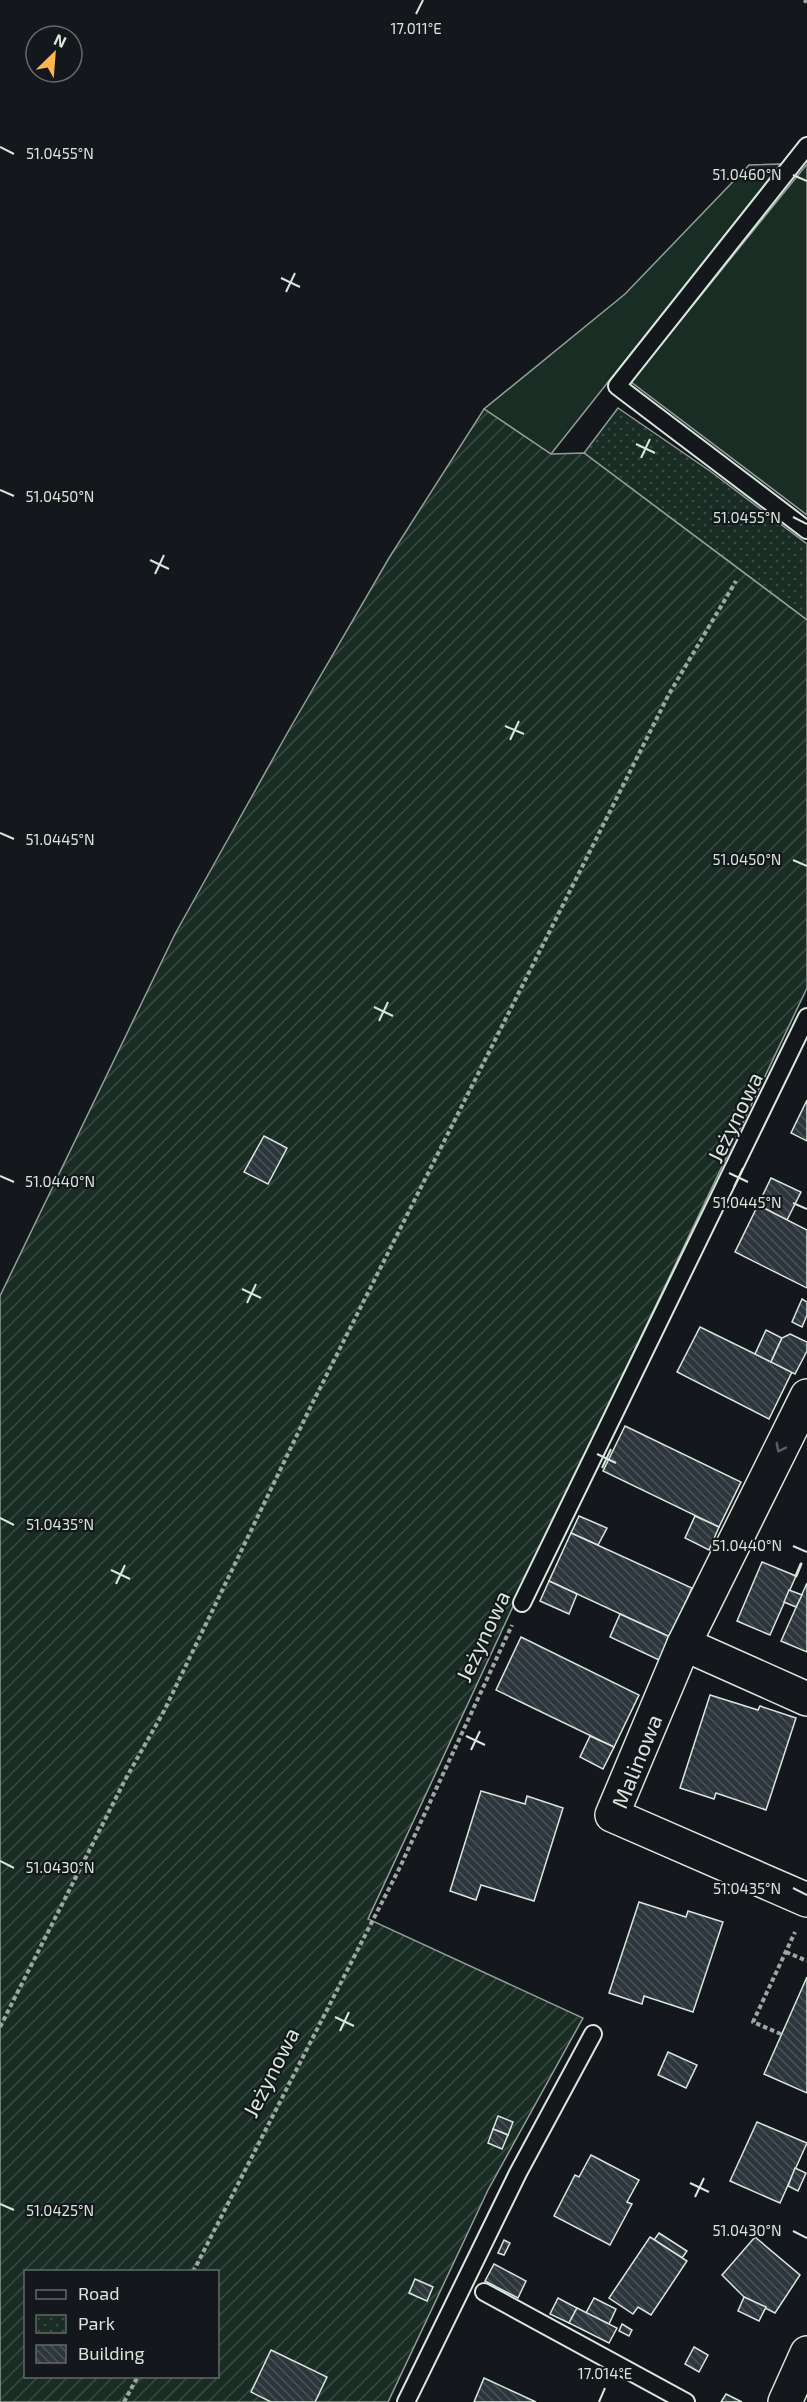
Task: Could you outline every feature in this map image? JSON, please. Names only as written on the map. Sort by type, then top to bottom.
[{"type":"street","name":"Malinowa","points":[[803,1912],[612,1815],[684,1644],[807,1396]]},
{"type":"street","points":[[684,1644],[807,1699]]},
{"type":"street","points":[[785,2402],[807,2353]]},
{"type":"lane","points":[[807,146],[617,386],[807,530]]},
{"type":"lane","name":"Jeżynowa","points":[[522,1603],[807,1017]]},
{"type":"lane","points":[[405,2402],[518,2173],[593,2034]]},
{"type":"lane","points":[[484,2292],[686,2402]]},
{"type":"path","points":[[0,2027],[124,1780],[164,1711],[311,1406],[663,704],[736,581]]},
{"type":"path","name":"Jeżynowa","points":[[194,2270],[400,1867],[522,1603]]},
{"type":"path","points":[[781,2034],[753,2022],[803,1912]]},
{"type":"path","points":[[786,1952],[807,1961]]},
{"type":"path","points":[[124,2402],[137,2378]]},
{"type":"green space","points":[[781,164],[551,454],[484,409],[625,294],[749,165]]},
{"type":"green space","points":[[807,164],[807,515],[631,382]]},
{"type":"green space","points":[[618,408],[710,471],[807,544],[807,620],[584,453]]},
{"type":"green space","points":[[484,409],[551,454],[584,453],[807,620],[807,988],[529,1572],[368,1919],[583,2018],[488,2190],[388,2402],[0,2402],[0,1296],[175,934],[289,730],[389,558]]},
{"type":"building","points":[[807,1100],[807,1141],[791,1133]]},
{"type":"building","points":[[264,1136],[287,1148],[268,1184],[244,1172]]},
{"type":"building","points":[[771,1178],[801,1192],[787,1220],[758,1205]]},
{"type":"building","points":[[758,1205],[807,1230],[807,1288],[735,1252]]},
{"type":"building","points":[[802,1299],[807,1302],[807,1315],[802,1327],[792,1322]]},
{"type":"building","points":[[700,1327],[792,1372],[769,1419],[677,1372]]},
{"type":"building","points":[[766,1330],[782,1338],[771,1362],[755,1354]]},
{"type":"building","points":[[790,1334],[807,1342],[807,1351],[795,1374],[771,1362],[782,1338]]},
{"type":"building","points":[[625,1426],[741,1482],[719,1527],[603,1471]]},
{"type":"building","points":[[579,1516],[607,1528],[598,1545],[571,1533]]},
{"type":"building","points":[[695,1516],[719,1527],[709,1550],[685,1538]]},
{"type":"building","points":[[571,1533],[692,1588],[670,1637],[549,1581]]},
{"type":"building","points":[[762,1562],[796,1576],[770,1635],[737,1621]]},
{"type":"building","points":[[549,1581],[577,1594],[569,1614],[540,1601]]},
{"type":"building","points":[[807,1583],[807,1652],[781,1641]]},
{"type":"building","points":[[789,1590],[802,1595],[796,1607],[784,1602]]},
{"type":"building","points":[[620,1614],[670,1637],[659,1660],[610,1637]]},
{"type":"building","points":[[521,1637],[639,1695],[614,1747],[496,1690]]},
{"type":"building","points":[[710,1695],[758,1710],[760,1706],[796,1718],[766,1810],[716,1793],[714,1799],[680,1788]]},
{"type":"building","points":[[590,1736],[614,1747],[603,1769],[580,1757]]},
{"type":"building","points":[[481,1791],[525,1804],[527,1796],[563,1808],[534,1901],[481,1885],[476,1900],[450,1891]]},
{"type":"building","points":[[639,1902],[686,1917],[688,1911],[723,1922],[693,2012],[644,1996],[642,2004],[609,1993]]},
{"type":"building","points":[[807,1977],[807,2093],[764,2074]]},
{"type":"building","points":[[668,2052],[697,2065],[686,2088],[658,2075]]},
{"type":"building","points":[[498,2116],[513,2122],[508,2135],[493,2129]]},
{"type":"building","points":[[757,2122],[807,2143],[780,2203],[730,2181]]},
{"type":"building","points":[[493,2129],[508,2135],[502,2149],[488,2143]]},
{"type":"building","points":[[591,2155],[639,2180],[627,2202],[632,2204],[610,2245],[554,2216],[575,2175],[579,2177]]},
{"type":"building","points":[[795,2168],[806,2173],[798,2191],[788,2186]]},
{"type":"building","points":[[659,2233],[687,2251],[682,2258],[654,2240]]},
{"type":"building","points":[[650,2237],[687,2261],[651,2315],[638,2307],[633,2314],[609,2298]]},
{"type":"building","points":[[755,2237],[800,2275],[775,2313],[744,2297],[722,2275]]},
{"type":"building","points":[[504,2240],[510,2243],[504,2255],[498,2253]]},
{"type":"building","points":[[494,2264],[526,2281],[518,2298],[485,2281]]},
{"type":"building","points":[[415,2279],[433,2287],[427,2301],[409,2293]]},
{"type":"building","points":[[744,2297],[766,2307],[759,2321],[738,2311]]},
{"type":"building","points":[[558,2298],[577,2308],[569,2323],[550,2314]]},
{"type":"building","points":[[594,2298],[616,2309],[609,2324],[586,2313]]},
{"type":"building","points":[[577,2308],[617,2328],[609,2343],[569,2323]]},
{"type":"building","points":[[622,2324],[632,2330],[629,2336],[619,2331]]},
{"type":"building","points":[[694,2347],[708,2355],[699,2372],[685,2364]]},
{"type":"building","points":[[271,2350],[327,2377],[315,2402],[271,2402],[251,2392]]},
{"type":"building","points":[[484,2378],[536,2402],[474,2402]]},
{"type":"building","points":[[726,2394],[742,2402],[721,2402]]},
{"type":"wall","points":[[796,1576],[801,1564]]}]
